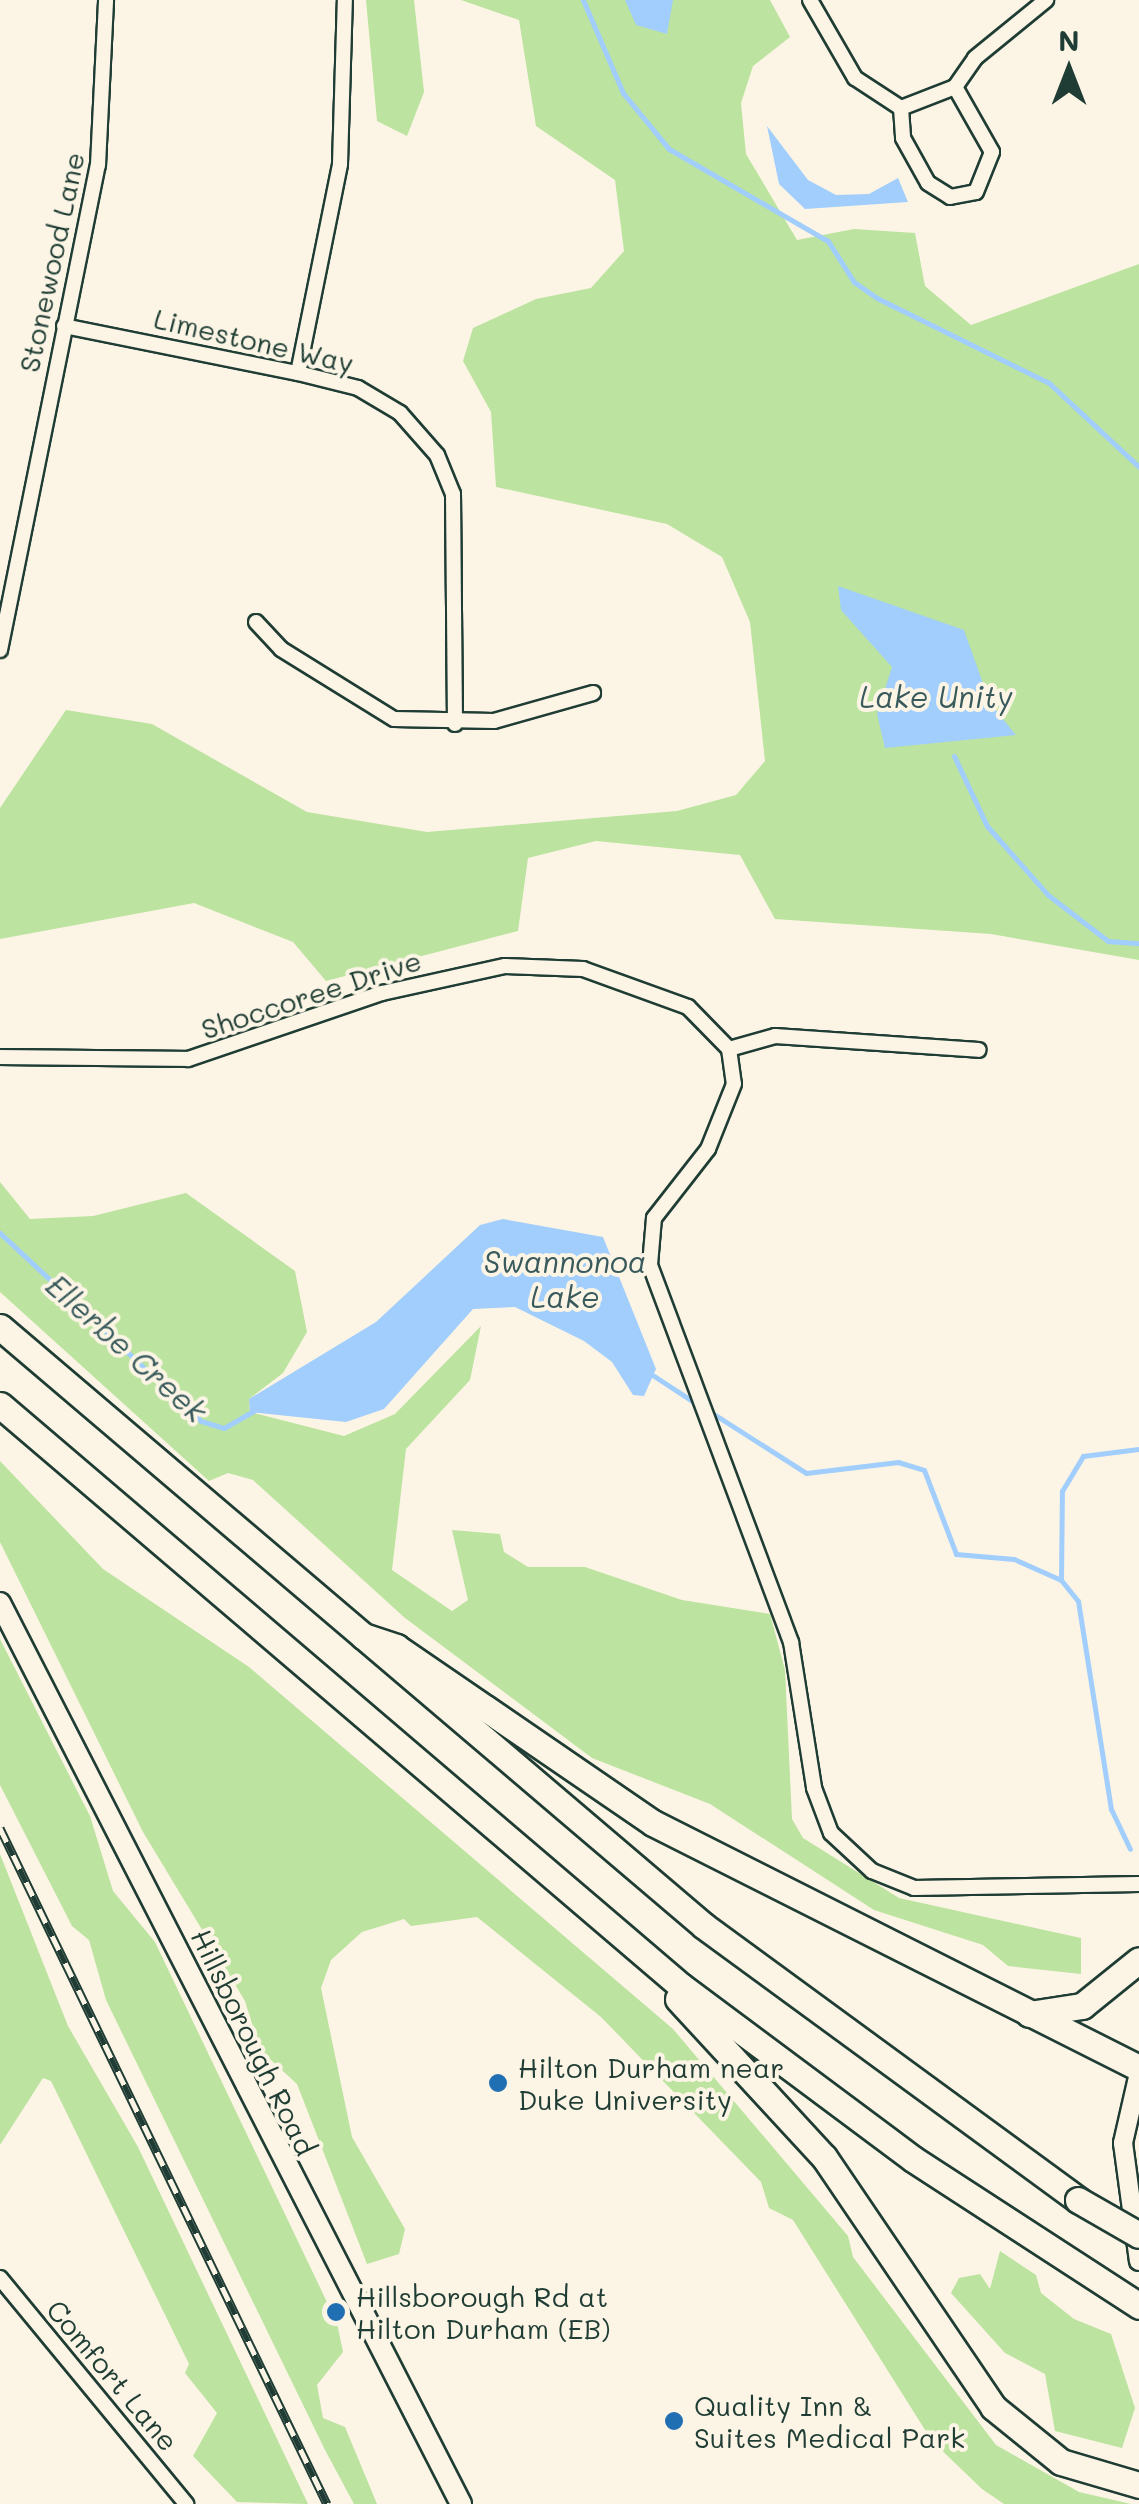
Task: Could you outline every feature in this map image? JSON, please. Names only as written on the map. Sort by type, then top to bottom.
[{"type":"highway","points":[[0,1327],[348,1631],[753,1966],[1078,2200],[1139,2235]]},
{"type":"highway","points":[[0,1404],[626,1938],[913,2159],[1139,2306]]},
{"type":"highway","points":[[348,1631],[396,1647],[496,1724],[652,1823],[1019,2013],[1139,2070]]},
{"type":"highway","points":[[626,1938],[824,2157],[993,2407],[1061,2462],[1139,2485]]},
{"type":"highway","points":[[1019,2013],[1082,2006],[1139,1960]]},
{"type":"main road","name":"Hillsborough Road","points":[[0,1603],[461,2504]]},
{"type":"street","name":"Stonewood Lane","points":[[0,650],[106,113],[106,0]]},
{"type":"street","points":[[298,372],[340,164],[345,0]]},
{"type":"street","points":[[810,0],[855,78],[901,108]]},
{"type":"street","points":[[901,108],[955,87],[975,58],[1046,0]]},
{"type":"street","points":[[901,108],[903,138],[928,183],[950,197],[976,192],[992,152],[955,87]]},
{"type":"street","name":"Limestone Way","points":[[64,326],[298,372],[358,388],[400,413],[438,455],[452,494],[455,724]]},
{"type":"street","points":[[256,622],[281,649],[394,719],[455,724],[547,713],[593,693]]},
{"type":"street","name":"Shoccoree Drive","points":[[0,1058],[188,1059],[418,983],[529,964],[653,988],[702,1018],[729,1049]]},
{"type":"street","points":[[979,1050],[776,1036],[729,1049],[734,1084],[722,1124],[664,1199],[650,1234],[656,1290],[686,1380],[790,1642],[819,1806],[839,1843],[914,1888],[1139,1884]]},
{"type":"street","points":[[1139,2070],[1122,2143],[1139,2260]]},
{"type":"street","name":"Comfort Lane","points":[[0,2278],[186,2504]]},
{"type":"green space","points":[[366,0],[414,0],[424,92],[407,136],[377,121]]},
{"type":"green space","points":[[461,0],[770,0],[790,37],[753,66],[741,103],[746,154],[797,240],[854,229],[915,233],[925,286],[971,325],[1139,264],[1139,960],[991,934],[775,919],[740,855],[596,841],[528,858],[518,931],[326,981],[293,942],[194,903],[0,939],[0,808],[66,710],[152,724],[307,812],[427,832],[677,811],[736,795],[765,761],[750,622],[722,557],[667,524],[496,487],[491,412],[463,361],[473,328],[536,299],[591,288],[624,251],[615,180],[536,126],[519,20]]},
{"type":"green space","points":[[0,1182],[30,1219],[93,1216],[186,1193],[295,1271],[307,1332],[283,1373],[249,1399],[250,1412],[344,1436],[395,1414],[481,1326],[470,1380],[406,1449],[392,1570],[452,1611],[468,1600],[452,1530],[500,1534],[504,1552],[528,1567],[585,1567],[682,1600],[770,1614],[785,1670],[792,1819],[803,1838],[899,1898],[1081,1938],[1081,1974],[1008,1966],[983,1945],[874,1910],[710,1804],[592,1758],[405,1618],[253,1480],[228,1473],[209,1481],[0,1292]]},
{"type":"green space","points":[[0,1461],[103,1569],[249,1667],[673,2029],[848,2236],[853,2257],[996,2445],[1079,2492],[1131,2504],[1004,2504],[982,2489],[932,2441],[793,2220],[769,2208],[761,2182],[601,2017],[477,1917],[411,1926],[404,1919],[362,1932],[331,1960],[321,1988],[352,2137],[405,2229],[399,2254],[367,2264],[297,2084],[260,2050],[245,2001],[143,1832],[0,1542]]},
{"type":"green space","points":[[0,1639],[90,1816],[113,1891],[155,1942],[337,2323],[343,2352],[317,2385],[323,2418],[345,2427],[377,2504],[354,2504],[325,2450],[106,2000],[89,1940],[72,1926],[0,1785]]},
{"type":"green space","points":[[0,1854],[68,2026],[138,2147],[308,2504],[237,2502],[193,2456],[217,2413],[185,2373],[189,2364],[51,2081],[43,2078],[0,2145]]},
{"type":"green space","points":[[1000,2251],[1036,2275],[1041,2293],[1074,2319],[1111,2334],[1135,2408],[1122,2448],[1055,2431],[1045,2374],[1005,2353],[951,2293],[959,2278],[980,2274],[990,2289]]},
{"type":"water","points":[[625,0],[673,0],[667,34],[636,25]]},
{"type":"water","points":[[767,126],[808,180],[836,195],[869,194],[898,178],[908,202],[805,209],[779,184]]},
{"type":"water","name":"Lake Unity","points":[[838,586],[964,630],[990,703],[1016,735],[885,748],[877,714],[892,667],[841,610]]},
{"type":"water","name":"Swannonoa Lake","points":[[503,1219],[603,1237],[656,1369],[644,1396],[633,1395],[612,1362],[584,1341],[515,1307],[473,1309],[384,1409],[346,1422],[250,1412],[249,1399],[376,1322],[480,1225]]},
{"type":"waterway","points":[[583,0],[623,93],[669,149],[828,241],[854,282],[877,298],[1049,383],[1139,467]]},
{"type":"waterway","points":[[954,756],[987,826],[1048,895],[1108,941],[1139,943]]},
{"type":"waterway","name":"Ellerbe Creek","points":[[0,1233],[201,1421],[224,1428],[254,1411]]},
{"type":"waterway","name":"Ellerbe Creek","points":[[654,1376],[700,1406]]},
{"type":"waterway","name":"Ellerbe Creek","points":[[709,1411],[806,1473],[898,1462],[924,1470],[956,1554],[1014,1559],[1061,1580],[1078,1601],[1111,1809],[1130,1849]]},
{"type":"waterway","points":[[1061,1580],[1062,1491],[1083,1456],[1139,1449]]},
{"type":"railway","points":[[0,1828],[327,2504]]},
{"type":"place","name":"Hilton Durham near Duke University","points":[[498,2083]]},
{"type":"place","name":"Hillsborough Rd at Hilton Durham (EB)","points":[[336,2312]]},
{"type":"place","name":"Quality Inn & Suites Medical Park","points":[[674,2421]]}]
